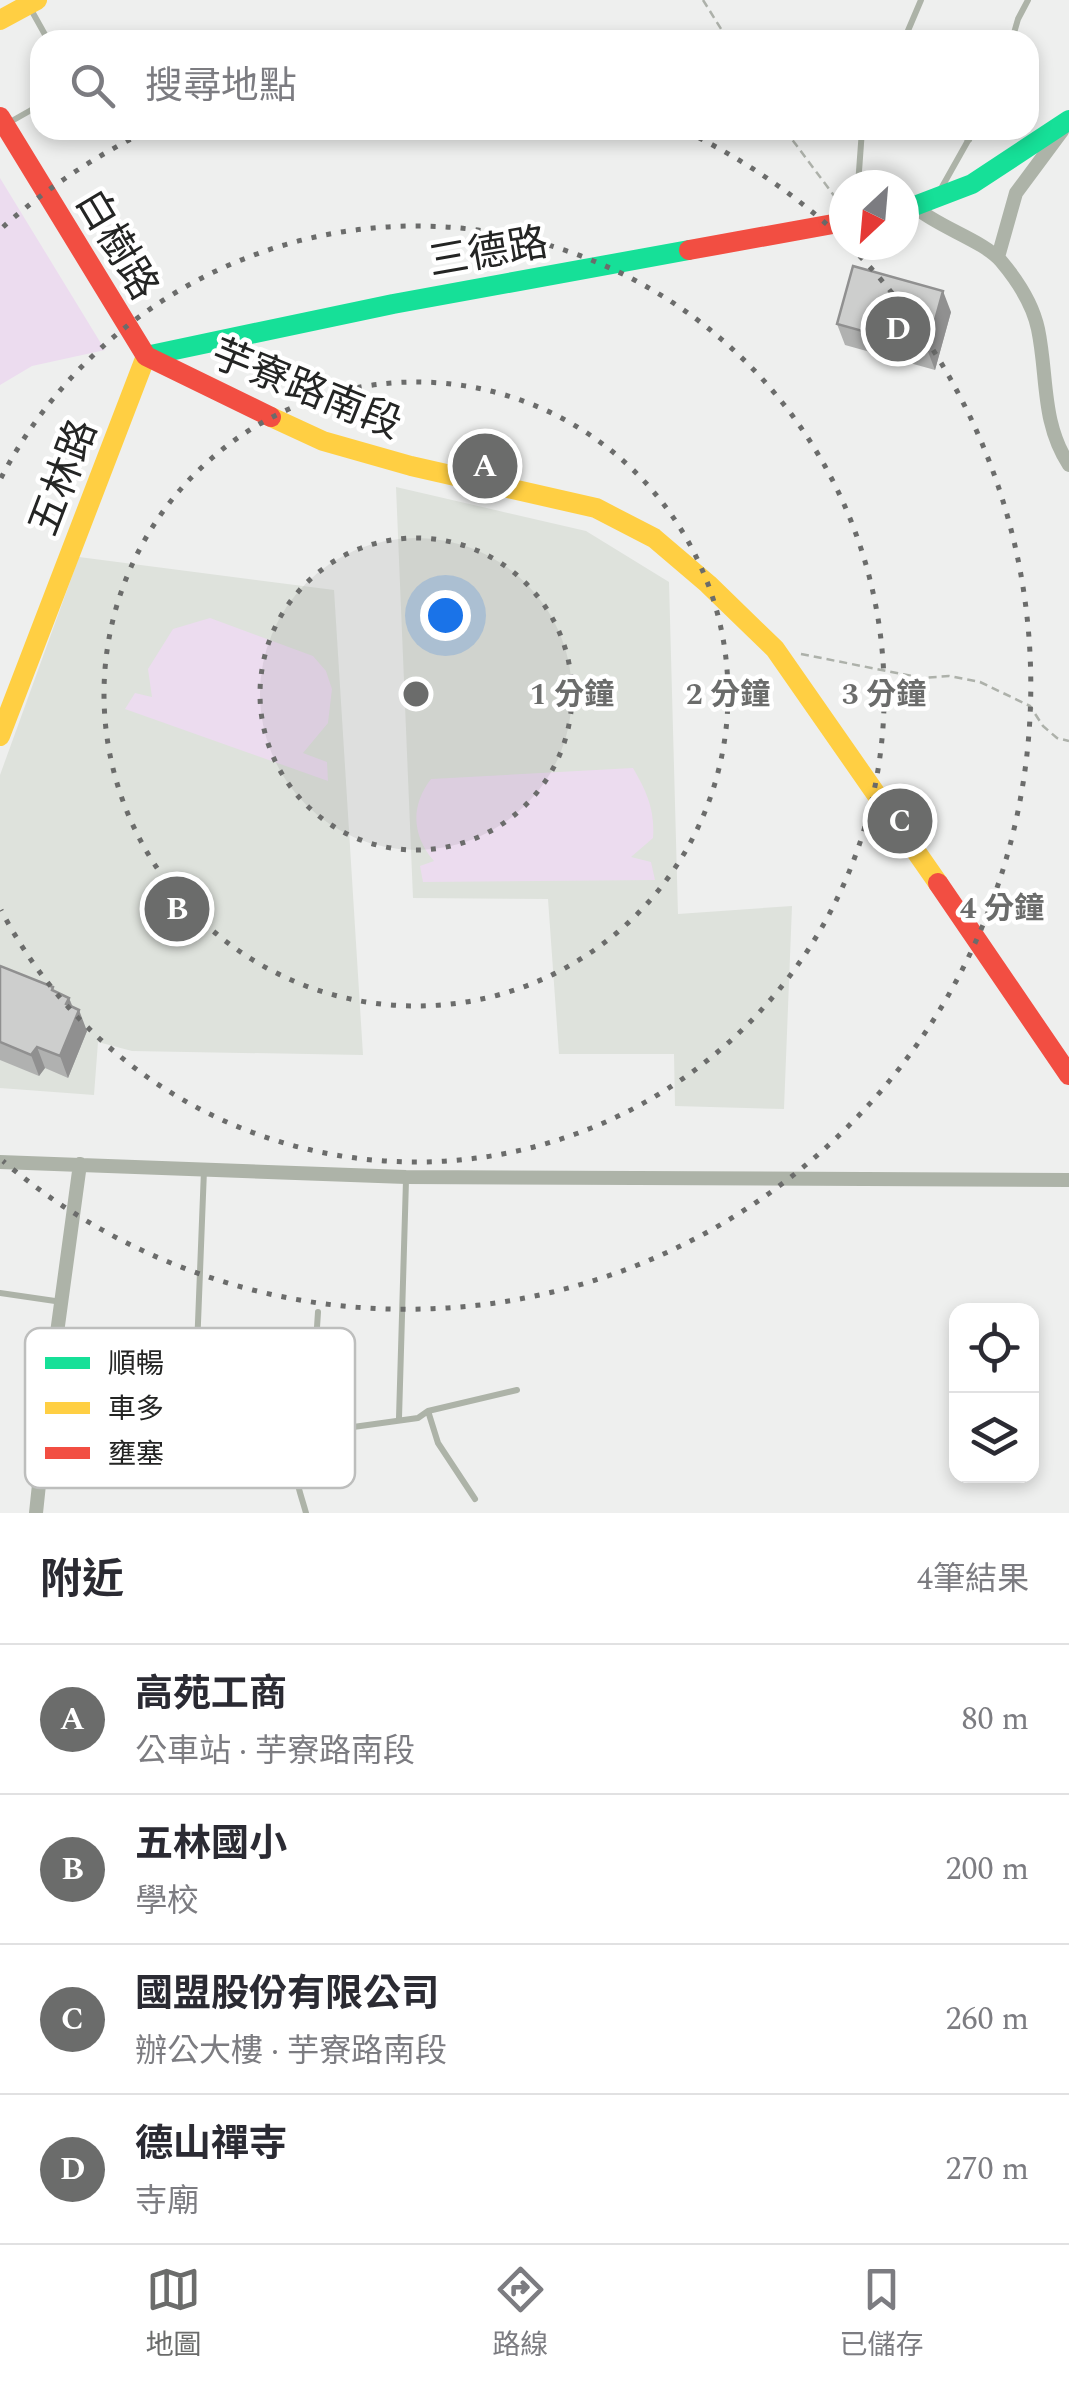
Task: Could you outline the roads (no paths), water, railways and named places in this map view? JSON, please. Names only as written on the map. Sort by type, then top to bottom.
[{"type":"street","points":[[0,20],[32,3]]},
{"type":"street","name":"白樹路","points":[[2,121],[146,356]]},
{"type":"street","points":[[919,206],[994,175],[1069,122]]},
{"type":"street","points":[[998,257],[1016,193],[1069,122]]},
{"type":"street","points":[[919,209],[930,220],[998,257],[1022,289],[1038,327],[1044,400],[1055,443],[1069,464]]},
{"type":"street","name":"三德路","points":[[146,356],[394,304],[829,225]]},
{"type":"street","name":"芋寮路南段","points":[[146,356],[323,441],[412,466],[596,508],[654,538],[775,649],[1069,1075]]},
{"type":"street","name":"五林路","points":[[0,736],[146,356]]},
{"type":"street","points":[[0,1162],[406,1177],[1069,1180]]},
{"type":"street","points":[[58,1328],[80,1164]]},
{"type":"street","points":[[36,1513],[39,1488]]},
{"type":"lane","points":[[908,30],[922,0]]},
{"type":"lane","points":[[1015,30],[1028,0]]},
{"type":"lane","points":[[32,3],[44,30]]},
{"type":"lane","points":[[2,121],[30,109]]},
{"type":"lane","points":[[859,170],[861,140]]},
{"type":"lane","points":[[919,204],[969,140]]},
{"type":"lane","points":[[197,1328],[204,1168]]},
{"type":"lane","points":[[399,1418],[406,1177]]},
{"type":"lane","points":[[0,1293],[62,1302]]},
{"type":"lane","points":[[317,1328],[318,1312]]},
{"type":"lane","points":[[355,1425],[418,1418],[428,1411],[517,1390]]},
{"type":"lane","points":[[428,1411],[432,1432],[476,1499]]},
{"type":"lane","points":[[299,1488],[306,1513]]},
{"type":"place","name":"德山禪寺","points":[[898,329]]},
{"type":"place","name":"高苑工商","points":[[485,466]]},
{"type":"place","name":"國盟股份有限公司","points":[[900,821]]},
{"type":"place","name":"五林國小","points":[[177,909]]}]
